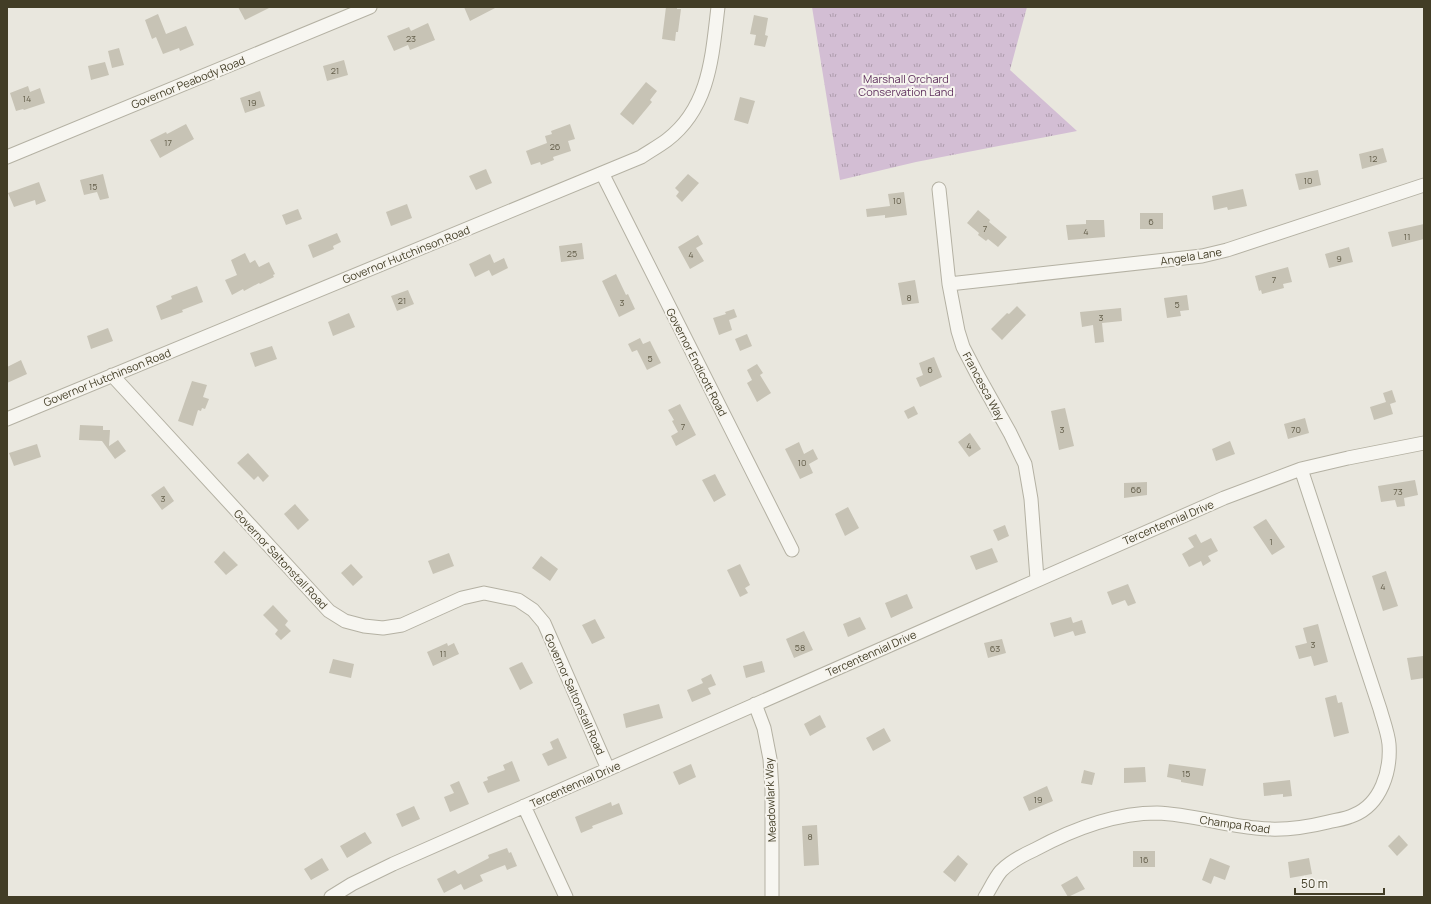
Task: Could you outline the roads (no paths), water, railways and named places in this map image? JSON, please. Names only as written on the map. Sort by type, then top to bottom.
[{"type":"street","name":"Governor Peabody Road","points":[[7,157],[370,7]]},
{"type":"street","name":"Governor Hutchinson Road","points":[[7,419],[641,157],[668,140],[690,117],[704,90],[711,58],[718,7]]},
{"type":"street","name":"Governor Endicott Road","points":[[602,173],[792,550]]},
{"type":"street","name":"Angela Lane","points":[[950,284],[1202,256],[1227,250],[1424,185]]},
{"type":"street","name":"Francesca Way","points":[[939,189],[950,284],[958,331],[963,347],[1025,464],[1031,499],[1037,579]]},
{"type":"street","name":"Governor Saltonstall Road","points":[[112,375],[329,611],[345,621],[364,626],[383,628],[402,625],[462,598],[484,593],[518,600],[533,610],[544,623],[608,769]]},
{"type":"street","name":"Tercentennial Drive","points":[[331,897],[352,884],[393,864],[1037,579],[1224,498],[1302,469],[1424,442]]},
{"type":"street","name":"Champa Road","points":[[985,897],[1001,872],[1020,857],[1078,829],[1105,820],[1158,813],[1256,828],[1292,829],[1313,826],[1354,816],[1366,808],[1376,798],[1384,782],[1389,764],[1389,742],[1380,709],[1302,469]]},
{"type":"street","name":"Meadowlark Way","points":[[754,704],[764,728],[770,759],[772,790],[772,897]]},
{"type":"street","points":[[524,806],[566,897]]},
{"type":"park label","name":"Marshall Orchard Conservation Land","points":[[906,84]]}]
